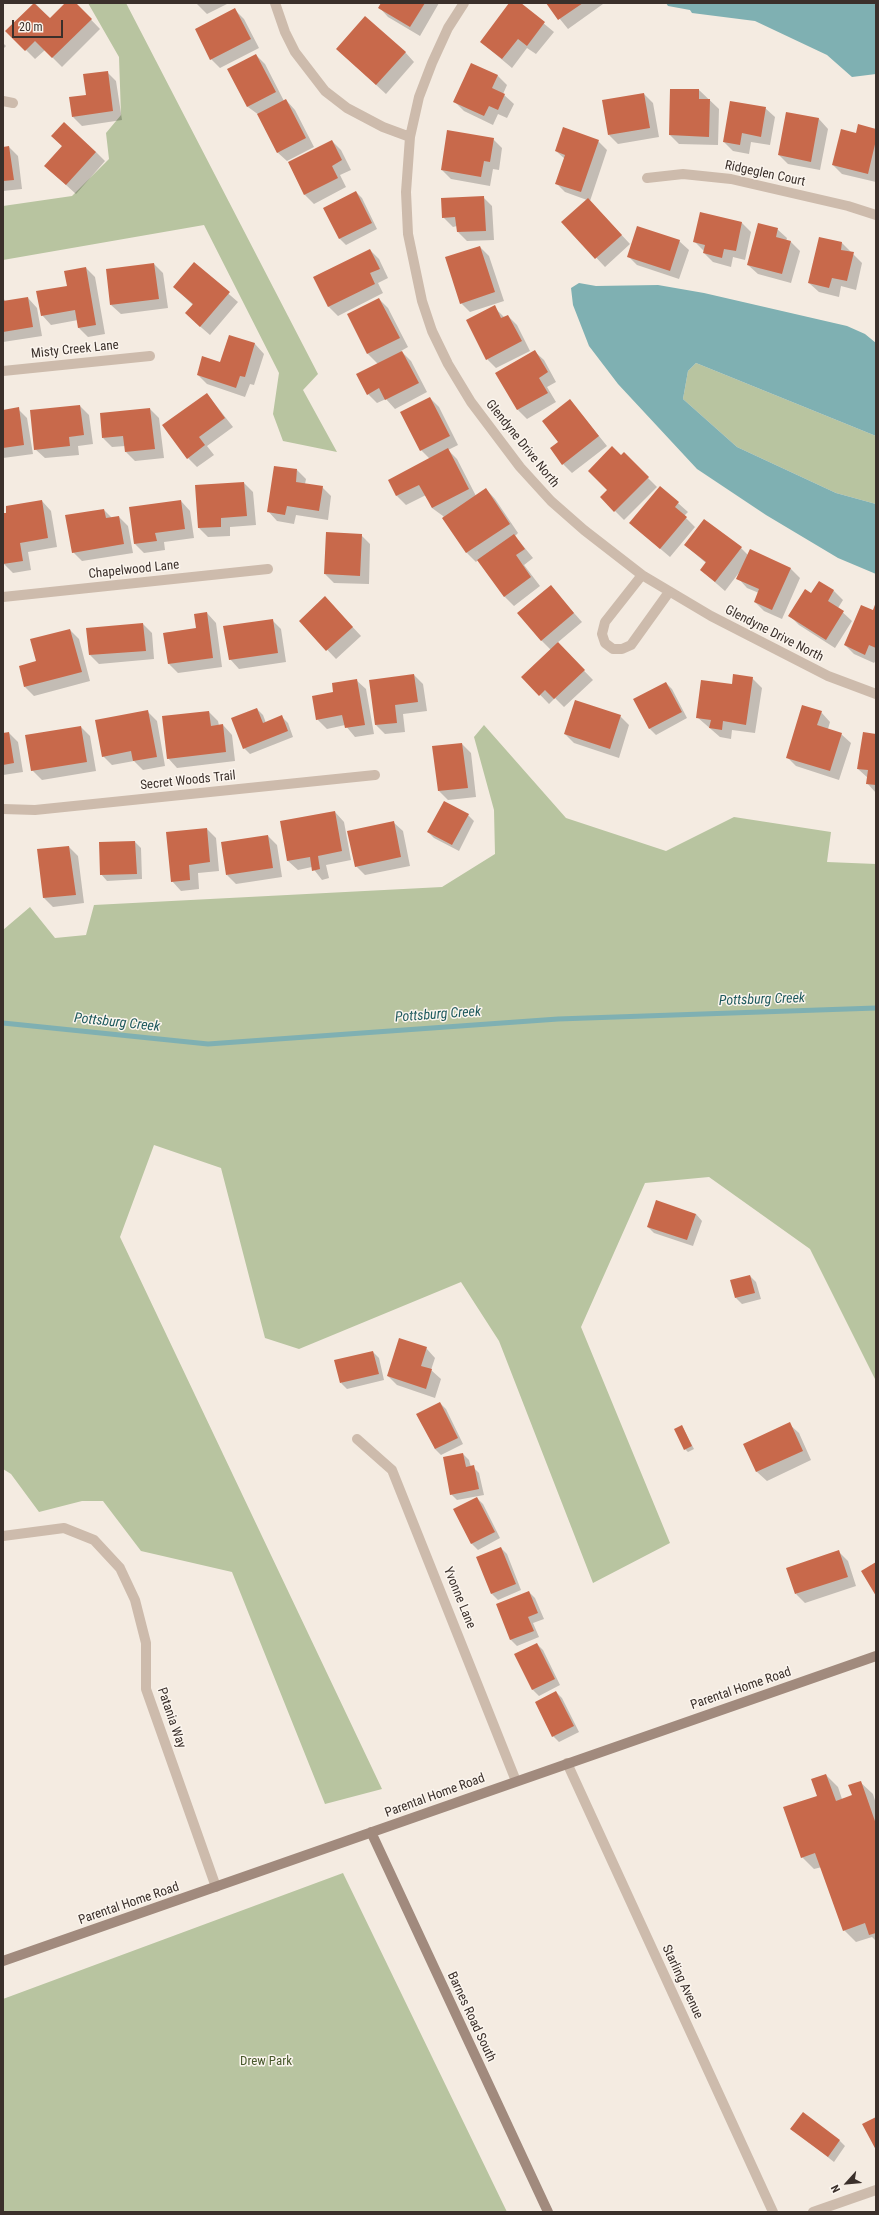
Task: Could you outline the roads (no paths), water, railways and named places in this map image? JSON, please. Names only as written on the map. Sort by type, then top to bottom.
[{"type":"main road","name":"Parental Home Road","points":[[3,1961],[876,1656]]},
{"type":"main road","name":"Barnes Road South","points":[[371,1832],[548,2212]]},
{"type":"street","points":[[275,3],[285,32],[295,52],[325,91],[347,108],[383,127],[410,137]]},
{"type":"street","name":"Glendyne Drive North","points":[[464,3],[448,28],[419,97],[410,137],[406,192],[408,234],[422,301],[432,331],[448,364],[471,402],[497,438],[551,501],[584,530],[642,575],[711,616],[828,676],[874,694]]},
{"type":"street","name":"Ridgeglen Court","points":[[647,178],[683,174],[731,179],[848,206],[876,215]]},
{"type":"street","name":"Misty Creek Lane","points":[[3,371],[150,356]]},
{"type":"street","name":"Chapelwood Lane","points":[[3,597],[268,570]]},
{"type":"street","points":[[642,575],[605,622],[602,634],[605,643],[613,649],[622,649],[631,645],[669,592]]},
{"type":"street","name":"Secret Woods Trail","points":[[3,809],[35,810],[375,775]]},
{"type":"street","name":"Yvonne Lane","points":[[357,1439],[392,1470],[516,1781]]},
{"type":"street","name":"Patania Way","points":[[3,1536],[64,1528],[94,1540],[120,1568],[135,1600],[146,1642],[146,1689],[216,1887]]},
{"type":"street","name":"Starling Avenue","points":[[567,1763],[773,2212]]},
{"type":"street","points":[[813,2212],[876,2190]]},
{"type":"water","points":[[666,3],[876,3],[876,74],[852,77],[827,55],[755,21],[692,13],[690,10],[668,6]]},
{"type":"water","points":[[579,283],[596,286],[658,285],[704,293],[847,326],[865,334],[876,343],[876,436],[696,363],[688,371],[683,399],[737,447],[836,493],[876,504],[876,574],[838,558],[766,515],[697,469],[618,384],[589,346],[573,305],[571,288]]},
{"type":"waterway","name":"Pottsburg Creek","points":[[3,1023],[208,1044],[558,1019],[876,1008]]},
{"type":"park label","name":"Drew Park","points":[[266,2062]]}]
